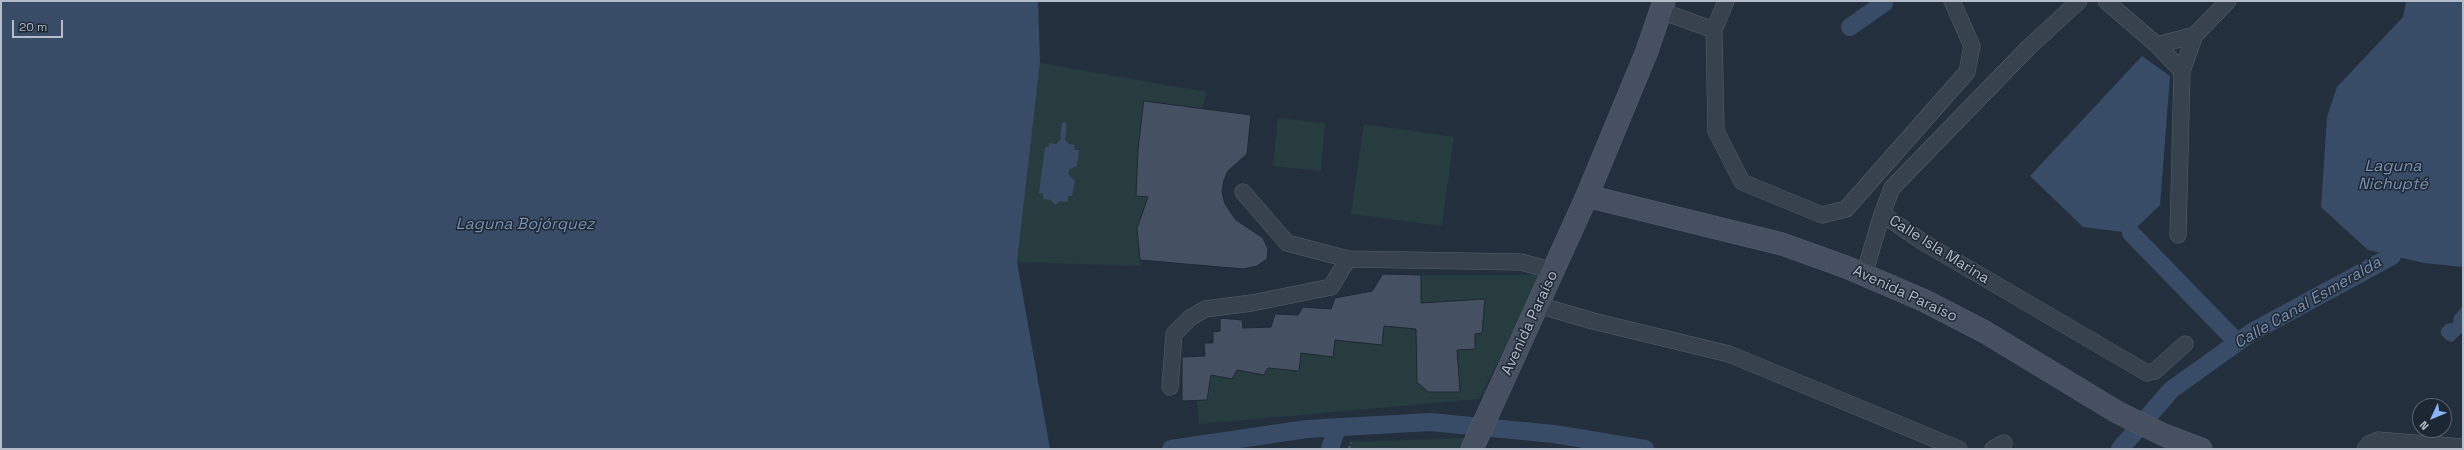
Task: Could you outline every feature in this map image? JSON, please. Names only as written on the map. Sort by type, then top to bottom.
[{"type":"street","points":[[1726,1],[1714,30],[1716,131],[1742,182],[1822,215],[1846,209],[1967,72],[1972,46],[1952,1]]},
{"type":"street","name":"Calle Isla Marina","points":[[2079,1],[2028,48],[1892,188],[1882,214],[1923,242],[2147,373],[2155,371],[2185,344]]},
{"type":"street","points":[[2106,1],[2158,45],[2182,71]]},
{"type":"street","points":[[2178,235],[2182,71],[2195,36],[2228,1]]},
{"type":"street","points":[[1662,6],[1714,30]]},
{"type":"street","name":"Avenida Paraíso","points":[[1472,448],[1587,196],[1662,6]]},
{"type":"street","points":[[2158,45],[2195,36]]},
{"type":"street","points":[[1243,192],[1287,243],[1348,260],[1521,262],[1554,271]]},
{"type":"street","name":"Avenida Paraíso","points":[[1587,196],[1782,244],[1864,275],[1925,301],[1984,332],[2117,412],[2164,435],[2201,449]]},
{"type":"street","points":[[1864,275],[1882,214]]},
{"type":"street","points":[[1170,386],[1174,334],[1190,318],[1205,309],[1252,303],[1331,287],[1348,260]]},
{"type":"street","points":[[1538,305],[1593,321],[1729,354],[1959,449]]},
{"type":"street","points":[[2365,449],[2369,444],[2378,440],[2463,447]]},
{"type":"path","points":[[1349,449],[1351,442]]},
{"type":"green space","points":[[1040,63],[1207,92],[1173,215],[1144,208],[1138,226],[1141,266],[1017,262]]},
{"type":"green space","points":[[1278,118],[1325,123],[1321,171],[1273,166]]},
{"type":"green space","points":[[1364,124],[1454,137],[1442,226],[1351,214]]},
{"type":"green space","points":[[1421,275],[1542,275],[1479,399],[1199,424],[1197,401],[1207,400],[1211,375],[1232,379],[1237,370],[1268,368],[1301,353],[1333,356],[1335,340],[1382,345],[1384,326],[1411,329],[1421,325]]},
{"type":"green space","points":[[1468,438],[1465,449],[1349,449],[1351,442]]},
{"type":"water","name":"Laguna Bojórquez","points":[[1,1],[1038,1],[1040,63],[1017,262],[1050,449],[1,449]]},
{"type":"water","name":"Laguna Nichupté","points":[[2406,1],[2463,1],[2463,267],[2424,263],[2368,250],[2321,207],[2327,117],[2337,87],[2403,17]]},
{"type":"water","points":[[2142,56],[2170,76],[2160,205],[2131,233],[2083,227],[2030,176]]},
{"type":"water","points":[[1063,137],[1069,144],[1075,145],[1074,150],[1079,150],[1077,166],[1070,169],[1068,174],[1075,181],[1072,196],[1068,196],[1068,202],[1060,201],[1055,205],[1051,200],[1043,199],[1043,194],[1039,193],[1045,147],[1049,147],[1049,143],[1056,144]]},
{"type":"water","points":[[2463,306],[2463,332],[2452,342],[2446,340],[2441,334],[2441,329],[2446,324],[2453,323],[2454,316]]},
{"type":"building","points":[[1144,101],[1251,115],[1247,154],[1228,171],[1224,180],[1222,192],[1225,204],[1236,220],[1263,238],[1268,249],[1267,259],[1257,266],[1243,269],[1140,260],[1137,228],[1148,197],[1136,196],[1138,150]]},
{"type":"building","points":[[1383,274],[1421,275],[1421,303],[1485,299],[1482,333],[1475,334],[1475,349],[1457,350],[1460,392],[1428,392],[1417,382],[1416,329],[1384,326],[1382,345],[1335,340],[1333,357],[1301,353],[1299,371],[1268,368],[1264,375],[1237,370],[1232,379],[1211,375],[1207,400],[1182,401],[1182,357],[1205,356],[1204,343],[1213,343],[1213,332],[1220,331],[1220,318],[1242,320],[1243,328],[1271,327],[1275,314],[1298,315],[1303,307],[1331,309],[1335,298],[1372,291]]},
{"type":"waterway","points":[[1850,27],[1884,3],[1884,1]]},
{"type":"waterway","points":[[1063,137],[1064,125]]},
{"type":"waterway","points":[[2131,233],[2237,342]]},
{"type":"waterway","name":"Calle Canal Esmeralda","points":[[2120,449],[2171,390],[2252,332],[2392,256]]},
{"type":"waterway","points":[[1171,449],[1307,429],[1430,422],[1554,434],[1645,449]]},
{"type":"waterway","points":[[1330,449],[1337,427]]}]
